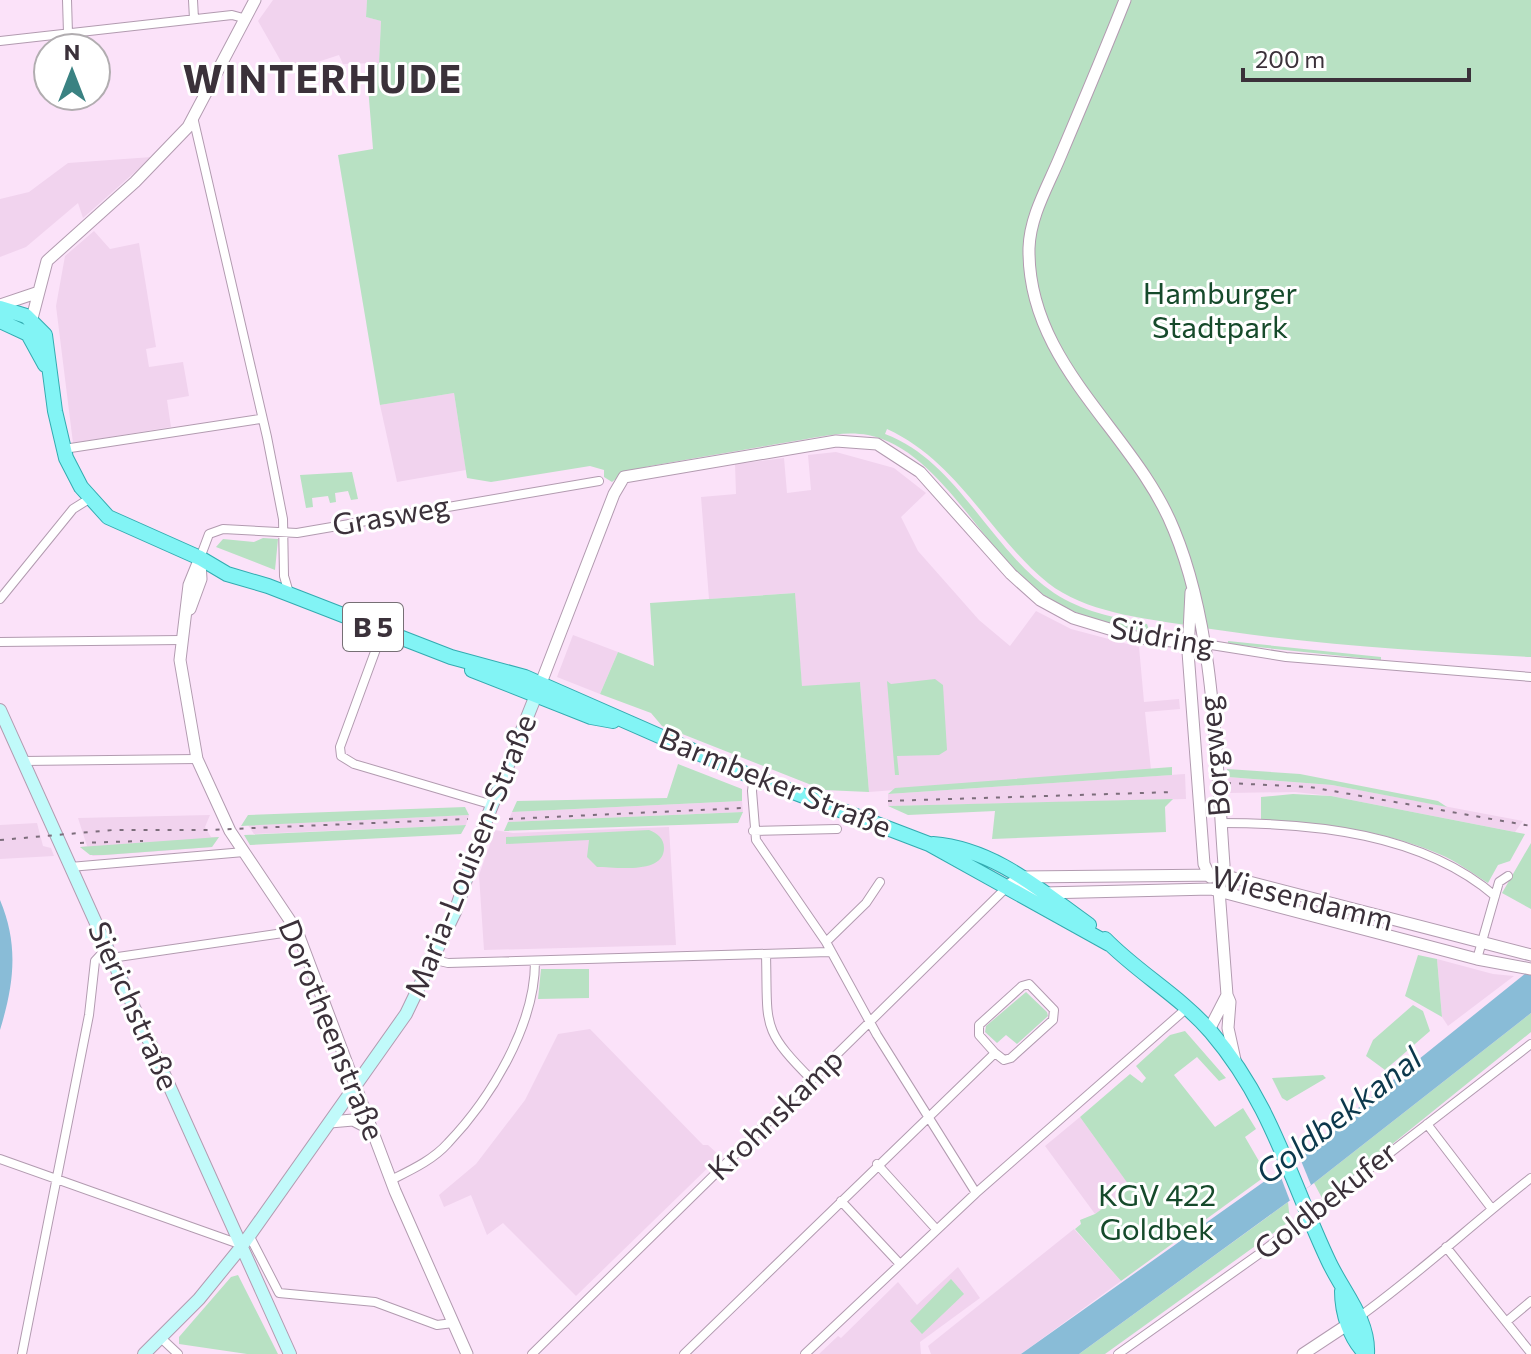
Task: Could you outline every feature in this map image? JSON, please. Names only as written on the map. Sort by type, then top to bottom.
[{"type":"main road","points":[[0,306],[33,314]]},
{"type":"main road","points":[[0,318],[16,325],[33,314]]},
{"type":"main road","name":"Barmbeker Straße","points":[[33,314],[49,372],[64,449],[89,499],[108,517],[200,558],[230,565],[289,595],[539,689],[591,717],[621,722],[929,844],[973,851],[1088,935],[1109,944]]},
{"type":"main road","name":"Maria-Louisen-Straße","points":[[144,1354],[246,1240],[406,1014],[435,960],[539,689]]},
{"type":"main road","name":"Sierichstraße","points":[[0,710],[109,953],[246,1240],[266,1302],[290,1354]]},
{"type":"main road","name":"Barmbeker Straße","points":[[1015,881],[1043,893],[1070,912],[1187,1008],[1236,1064],[1268,1116],[1354,1321],[1355,1343],[1366,1354]]},
{"type":"street","points":[[67,0],[68,32]]},
{"type":"street","points":[[193,0],[194,19]]},
{"type":"street","points":[[33,314],[47,261],[160,158],[193,117],[255,0]]},
{"type":"street","name":"Borgweg","points":[[1125,0],[1035,216],[1029,256],[1036,296],[1052,341],[1072,379],[1167,512],[1191,583],[1207,663],[1223,850],[1219,890],[1230,1002],[1228,1028],[1236,1064]]},
{"type":"street","points":[[77,32],[232,15],[243,18]]},
{"type":"street","points":[[0,41],[32,37]]},
{"type":"street","points":[[193,117],[284,533],[284,576],[289,595]]},
{"type":"street","points":[[0,306],[33,314]]},
{"type":"street","points":[[0,318],[33,314]]},
{"type":"street","points":[[64,449],[260,419]]},
{"type":"street","name":"Südring","points":[[624,477],[836,441],[863,441],[886,448],[920,472],[1011,574],[1040,600],[1073,618],[1121,633],[1314,660],[1531,677]]},
{"type":"street","name":"Maria-Louisen-Straße","points":[[539,689],[618,483],[624,477]]},
{"type":"street","name":"Grasweg","points":[[200,558],[206,540],[215,531],[284,533],[599,481]]},
{"type":"street","points":[[0,599],[73,509],[89,499]]},
{"type":"street","name":"Dorotheenstraße","points":[[200,558],[191,575],[181,640],[184,701],[197,759],[208,790],[244,852],[297,931],[391,1180],[467,1354]]},
{"type":"street","name":"Borgweg","points":[[1191,583],[1187,643],[1202,850],[1208,874],[1219,890]]},
{"type":"street","points":[[383,630],[340,747],[341,756],[349,762],[493,805]]},
{"type":"street","points":[[0,642],[181,640]]},
{"type":"street","name":"Borgweg","points":[[1188,664],[1194,658],[1207,663]]},
{"type":"street","points":[[23,761],[197,759]]},
{"type":"street","points":[[754,777],[753,831],[756,840],[827,947],[976,1193]]},
{"type":"street","points":[[1220,823],[1310,826],[1372,839],[1446,863],[1495,896]]},
{"type":"street","points":[[753,831],[837,829]]},
{"type":"street","name":"Borgweg","points":[[1202,850],[1214,855],[1223,850]]},
{"type":"street","points":[[70,867],[244,852]]},
{"type":"street","name":"Wiesendamm","points":[[1015,881],[1222,875],[1531,955]]},
{"type":"street","points":[[1477,959],[1499,882],[1508,876]]},
{"type":"street","name":"Krohnskamp","points":[[532,1354],[1015,881]]},
{"type":"street","points":[[435,960],[448,963],[535,962],[766,955],[827,947],[866,903],[880,882]]},
{"type":"street","name":"Wiesendamm","points":[[1043,893],[1219,890],[1477,959],[1528,968]]},
{"type":"street","points":[[1070,912],[1071,899],[1079,892]]},
{"type":"street","points":[[22,1354],[89,1015],[95,961],[109,953],[297,931]]},
{"type":"street","points":[[766,955],[770,1030],[777,1044],[812,1080]]},
{"type":"street","points":[[391,1180],[424,1163],[447,1144],[477,1107],[520,1031],[533,992],[535,962]]},
{"type":"street","points":[[1029,984],[1054,1010],[1054,1017],[1011,1058],[1004,1060],[995,1053],[979,1035],[979,1025],[1022,986],[1029,984]]},
{"type":"street","points":[[1209,1030],[1227,995]]},
{"type":"street","points":[[805,1354],[936,1229],[1187,1008]]},
{"type":"street","name":"Goldbekufer","points":[[1118,1354],[1310,1215],[1531,1044]]},
{"type":"street","points":[[684,1354],[995,1053]]},
{"type":"street","points":[[330,1122],[353,1120],[372,1131]]},
{"type":"street","points":[[1427,1124],[1492,1209]]},
{"type":"street","points":[[0,1159],[246,1240]]},
{"type":"street","points":[[877,1164],[936,1229]]},
{"type":"street","points":[[1303,1354],[1354,1321],[1436,1259],[1446,1247],[1531,1178]]},
{"type":"street","points":[[841,1201],[899,1263]]},
{"type":"street","name":"Sierichstraße","points":[[246,1240],[271,1283]]},
{"type":"street","points":[[1446,1247],[1531,1353]]},
{"type":"street","points":[[266,1302],[271,1283],[283,1294],[375,1302],[437,1325],[453,1323]]},
{"type":"street","points":[[1506,1322],[1531,1301]]},
{"type":"street","points":[[161,1338],[178,1354]]},
{"type":"shaded area","points":[[273,0],[367,0],[366,17],[381,21],[379,63],[343,64],[339,55],[287,72],[258,21]]},
{"type":"shaded area","points":[[152,157],[83,218],[78,203],[26,247],[0,257],[0,199],[29,192],[68,163]]},
{"type":"shaded area","points":[[94,231],[110,249],[139,243],[156,347],[146,349],[149,367],[183,362],[189,396],[167,400],[171,427],[73,443],[56,306],[65,256]]},
{"type":"shaded area","points":[[454,393],[466,470],[397,482],[380,405]]},
{"type":"shaded area","points":[[836,452],[894,468],[926,493],[901,517],[918,551],[979,620],[1010,646],[1036,611],[1071,629],[1139,647],[1144,702],[1179,699],[1180,709],[1145,712],[1151,770],[869,792],[860,682],[802,687],[794,593],[709,599],[701,497],[736,494],[735,464],[784,458],[787,493],[811,490],[808,455]]},
{"type":"shaded area","points":[[573,635],[618,652],[600,694],[557,677]]},
{"type":"shaded area","points":[[1185,774],[1186,799],[888,806],[888,794]]},
{"type":"shaded area","points":[[1228,777],[1332,785],[1523,821],[1515,832],[1331,796],[1295,792],[1229,793]]},
{"type":"shaded area","points":[[742,801],[743,812],[508,822],[512,812]]},
{"type":"shaded area","points":[[210,815],[205,827],[211,837],[219,837],[212,847],[93,856],[80,847],[87,846],[78,818]]},
{"type":"shaded area","points":[[469,815],[466,825],[254,834],[248,825]]},
{"type":"shaded area","points":[[37,823],[43,846],[51,848],[54,856],[0,859],[0,825]]},
{"type":"shaded area","points":[[669,827],[676,945],[484,950],[479,875],[495,830],[513,833]]},
{"type":"shaded area","points":[[1437,959],[1493,974],[1514,976],[1448,1026],[1442,1017]]},
{"type":"shaded area","points":[[590,1029],[703,1145],[708,1145],[720,1156],[576,1296],[503,1223],[487,1235],[471,1195],[444,1207],[439,1195],[476,1164],[525,1100],[558,1034]]},
{"type":"shaded area","points":[[1080,1117],[1132,1189],[1095,1214],[1045,1146]]},
{"type":"shaded area","points":[[1074,1229],[1121,1281],[1021,1354],[931,1354],[928,1346]]},
{"type":"shaded area","points":[[958,1267],[980,1298],[920,1342],[921,1354],[819,1354],[838,1336],[841,1338],[898,1282],[917,1305]]},
{"type":"green space","name":"Hamburger Stadtpark","points":[[367,0],[1531,0],[1531,657],[1315,642],[1229,632],[1151,620],[1079,601],[1048,583],[1027,564],[934,460],[887,429],[885,434],[911,447],[933,464],[1011,554],[1054,593],[1087,609],[1147,624],[1149,630],[1169,635],[1100,621],[1051,600],[1017,572],[938,479],[917,459],[893,444],[868,435],[828,435],[650,466],[624,472],[612,482],[604,477],[604,470],[590,466],[491,482],[467,478],[454,393],[380,405],[338,155],[373,149],[367,74],[379,63],[381,21],[366,17]]},
{"type":"green space","points":[[352,472],[358,499],[351,500],[348,491],[335,493],[336,502],[330,503],[328,496],[312,498],[313,507],[306,508],[300,475]]},
{"type":"green space","points":[[263,538],[278,539],[275,570],[216,547],[223,539],[254,542]]},
{"type":"green space","points":[[795,593],[802,686],[860,682],[869,792],[824,790],[662,726],[651,713],[600,694],[618,652],[654,666],[650,603]]},
{"type":"green space","points":[[1228,641],[1381,657],[1381,660],[1228,644]]},
{"type":"green space","points":[[935,679],[943,685],[947,750],[939,755],[897,756],[899,775],[895,775],[887,681],[891,684]]},
{"type":"green space","points":[[678,764],[742,789],[742,801],[512,812],[517,801],[667,798]]},
{"type":"green space","points":[[1172,767],[1172,775],[888,794],[895,788]]},
{"type":"green space","points":[[1227,769],[1300,774],[1438,801],[1447,807],[1332,785],[1228,777]]},
{"type":"green space","points":[[1293,794],[1331,796],[1525,834],[1510,861],[1498,865],[1488,883],[1445,857],[1397,839],[1329,826],[1261,820],[1261,797]]},
{"type":"green space","points":[[1173,799],[1165,807],[1166,832],[992,839],[995,811],[908,815],[888,806]]},
{"type":"green space","points":[[465,807],[469,815],[241,826],[248,815]]},
{"type":"green space","points":[[743,812],[738,823],[504,831],[508,822]]},
{"type":"green space","points":[[466,825],[461,834],[250,845],[244,835]]},
{"type":"green space","points":[[649,830],[663,841],[662,857],[648,866],[637,868],[597,867],[587,857],[589,840],[506,844],[506,837]]},
{"type":"green space","points":[[219,837],[212,847],[104,855],[90,855],[80,847]]},
{"type":"green space","points":[[1531,843],[1531,909],[1502,893]]},
{"type":"green space","points":[[1418,955],[1437,959],[1442,1017],[1405,996]]},
{"type":"green space","points":[[541,969],[589,969],[589,998],[538,999]]},
{"type":"green space","points":[[1026,992],[1048,1016],[1017,1044],[1006,1035],[997,1043],[985,1032],[986,1026]]},
{"type":"green space","points":[[1413,1005],[1423,1011],[1430,1031],[1385,1070],[1366,1056],[1373,1040]]},
{"type":"green space","points":[[1531,1013],[1531,1032],[1323,1200],[1314,1183]]},
{"type":"green space","points":[[1185,1031],[1226,1078],[1219,1081],[1197,1057],[1174,1075],[1215,1127],[1243,1108],[1256,1129],[1245,1137],[1267,1175],[1121,1281],[1075,1229],[1081,1224],[1080,1220],[1095,1214],[1131,1188],[1080,1117],[1130,1074],[1142,1083],[1146,1078],[1136,1066],[1170,1035]]},
{"type":"green space","points":[[1323,1075],[1326,1078],[1287,1101],[1282,1098],[1272,1078]]},
{"type":"green space","name":"KGV 422 Goldbek","points":[[1288,1202],[1290,1221],[1105,1354],[1079,1354]]},
{"type":"green space","points":[[238,1275],[278,1354],[247,1354],[179,1344],[179,1337],[231,1277]]},
{"type":"green space","points":[[951,1279],[964,1294],[922,1334],[910,1321]]},
{"type":"water","points":[[0,900],[10,933],[12,965],[9,997],[0,1030]]},
{"type":"water","points":[[1531,969],[1531,1013],[1314,1183],[1079,1354],[1021,1354],[1286,1166]]},
{"type":"pier","points":[[1297,1151],[1311,1185],[1290,1201],[1277,1167]]},
{"type":"railway","points":[[1227,783],[1310,787],[1531,826]]},
{"type":"railway","points":[[888,801],[1175,792]]},
{"type":"railway","points":[[509,819],[743,808]]},
{"type":"railway","points":[[0,840],[113,830],[207,830],[468,819]]},
{"type":"railway","points":[[80,843],[143,841]]},
{"type":"district","name":"WINTERHUDE","points":[[323,80]]},
{"type":"water label","name":"Goldbekkanal","points":[[1339,1116]]}]
